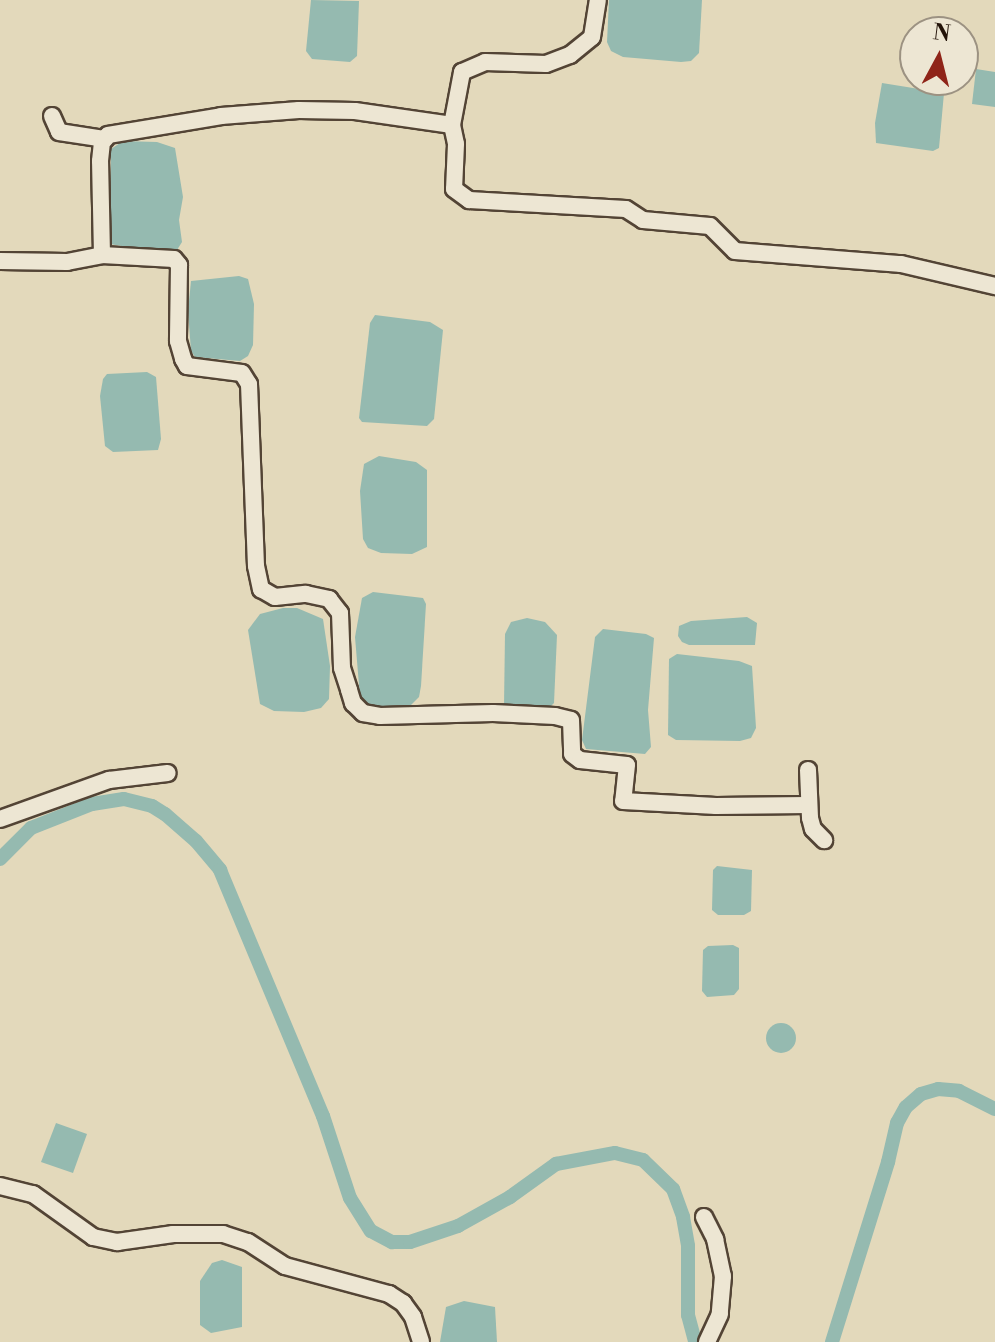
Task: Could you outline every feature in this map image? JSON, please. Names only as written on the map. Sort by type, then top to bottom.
[{"type":"street","points":[[598,0],[592,37],[570,55],[546,64],[485,62],[462,72],[452,125],[456,144],[454,189],[469,200],[626,209],[643,220],[710,226],[721,241],[735,251],[901,264],[995,286]]},
{"type":"street","points":[[52,116],[59,132],[105,139],[120,131],[221,116],[299,110],[355,111],[452,125]]},
{"type":"street","points":[[102,255],[100,161],[105,139]]},
{"type":"street","points":[[0,261],[67,262],[102,255],[174,259],[179,265],[178,341],[187,366],[242,373],[249,384],[256,566],[261,589],[275,597],[306,594],[329,599],[340,613],[342,668],[353,703],[363,713],[380,716],[493,713],[555,716],[571,720],[572,754],[580,760],[627,765],[623,801],[716,806],[808,805]]},
{"type":"street","points":[[808,770],[808,805],[813,829],[824,840]]},
{"type":"street","points":[[0,819],[109,780],[168,773]]},
{"type":"street","points":[[0,1186],[33,1194],[93,1237],[117,1242],[173,1234],[223,1234],[248,1242],[285,1266],[389,1294],[403,1303],[413,1317],[421,1342]]},
{"type":"street","points":[[704,1217],[715,1239],[723,1276],[720,1314],[707,1342]]},
{"type":"water","points":[[311,0],[359,1],[357,56],[350,62],[312,59],[306,51]]},
{"type":"water","points":[[609,0],[702,0],[699,53],[691,61],[681,62],[623,57],[611,51],[607,42]]},
{"type":"water","points":[[979,69],[995,72],[995,107],[972,104],[973,96],[979,96]]},
{"type":"water","points":[[882,83],[899,86],[899,96],[944,96],[939,148],[933,151],[876,143],[875,123]]},
{"type":"water","points":[[123,141],[157,142],[175,148],[183,197],[179,220],[182,242],[177,250],[150,251],[110,244],[111,149]]},
{"type":"water","points":[[239,276],[248,279],[254,304],[253,345],[248,356],[240,361],[195,357],[191,351],[188,311],[191,281]]},
{"type":"water","points":[[375,315],[430,322],[443,330],[434,419],[427,426],[362,422],[359,418],[370,323]]},
{"type":"water","points":[[147,372],[156,377],[161,439],[158,450],[113,452],[105,446],[100,396],[103,379],[107,374]]},
{"type":"water","points":[[379,456],[416,462],[427,470],[427,547],[412,554],[381,553],[368,548],[363,539],[360,491],[364,464]]},
{"type":"water","points":[[373,592],[423,598],[426,604],[421,686],[419,697],[411,705],[372,707],[364,704],[360,697],[355,637],[362,598]]},
{"type":"water","points":[[297,608],[323,619],[330,666],[329,699],[321,708],[304,712],[274,711],[260,704],[248,630],[260,614]]},
{"type":"water","points":[[747,617],[757,623],[755,645],[689,645],[678,636],[679,626],[691,621]]},
{"type":"water","points":[[527,618],[545,622],[557,635],[554,703],[550,707],[504,706],[505,634],[511,622]]},
{"type":"water","points":[[603,629],[646,634],[654,638],[648,710],[651,747],[645,754],[586,749],[582,740],[595,637]]},
{"type":"water","points":[[677,654],[739,661],[752,666],[756,728],[751,738],[740,741],[676,740],[668,735],[669,659]]},
{"type":"water","points":[[717,866],[752,870],[751,911],[744,915],[718,915],[712,910],[713,870]]},
{"type":"water","points":[[733,945],[739,948],[739,989],[734,995],[707,997],[702,991],[703,950],[708,946]]},
{"type":"water","points":[[781,1023],[792,1027],[796,1038],[792,1049],[781,1053],[770,1049],[766,1038],[770,1027]]},
{"type":"water","points":[[56,1123],[87,1134],[73,1173],[41,1162]]},
{"type":"water","points":[[222,1260],[242,1267],[242,1327],[211,1333],[200,1325],[200,1281],[212,1263]]},
{"type":"water","points":[[464,1301],[495,1307],[497,1342],[440,1342],[446,1307]]},
{"type":"waterway","points":[[0,859],[31,828],[92,804],[124,799],[152,806],[165,814],[196,841],[220,870],[323,1116],[350,1198],[371,1231],[392,1242],[410,1242],[458,1226],[510,1197],[556,1164],[615,1153],[643,1160],[673,1189],[683,1217],[688,1246],[688,1315],[695,1342]]},
{"type":"waterway","points":[[832,1342],[888,1162],[897,1123],[906,1107],[921,1094],[938,1089],[959,1091],[995,1109]]}]
